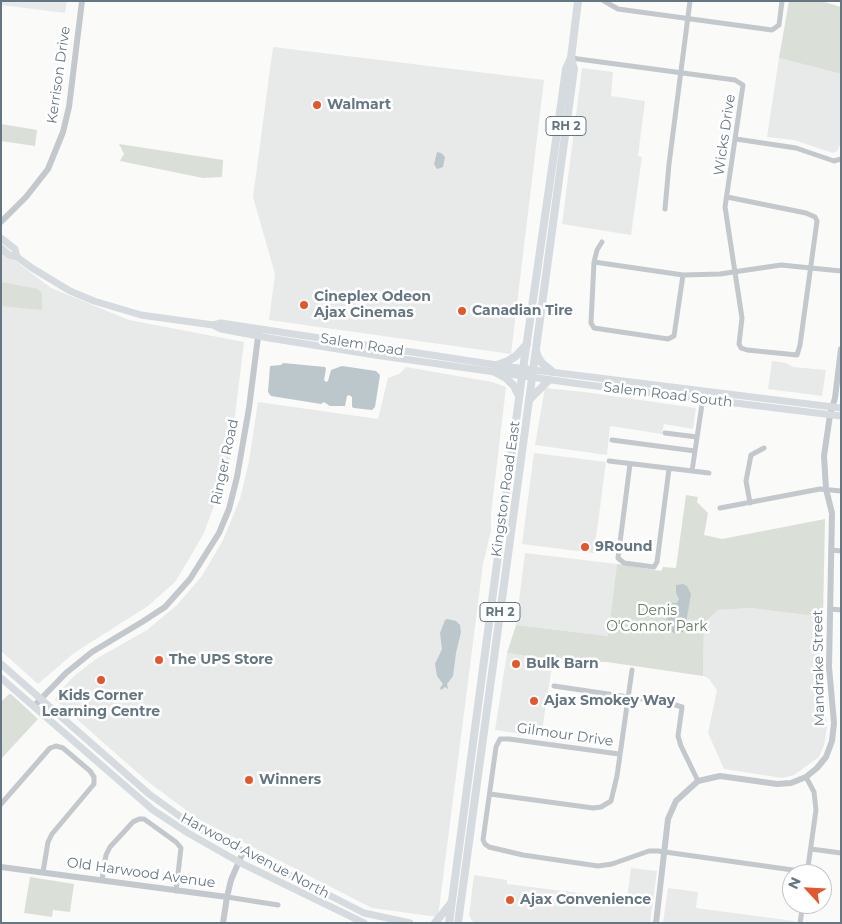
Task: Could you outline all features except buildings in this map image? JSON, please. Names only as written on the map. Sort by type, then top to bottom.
[{"type":"main road","name":"Kingston Road East","points":[[449,923],[522,372],[566,69],[571,58],[578,1]]},
{"type":"main road","name":"Kingston Road East","points":[[458,923],[574,69],[571,58]]},
{"type":"main road","name":"Salem Road","points":[[1,238],[15,249],[17,257]]},
{"type":"main road","name":"Salem Road","points":[[1,248],[9,255],[17,257],[70,291],[94,301],[141,315],[213,325],[221,329],[496,369],[510,367]]},
{"type":"main road","points":[[519,396],[514,386],[496,369],[516,356],[527,344]]},
{"type":"main road","points":[[535,350],[542,364],[553,372]]},
{"type":"main road","name":"Salem Road South","points":[[510,367],[522,372]]},
{"type":"main road","name":"Salem Road South","points":[[496,369],[532,374],[549,380],[841,416]]},
{"type":"main road","name":"Salem Road South","points":[[532,374],[553,372],[841,408]]},
{"type":"main road","points":[[528,400],[549,380]]},
{"type":"main road","name":"Harwood Avenue North","points":[[1,664],[149,794],[192,825],[364,912],[410,923]]},
{"type":"main road","name":"Harwood Avenue North","points":[[1,678],[153,810],[188,833],[239,862],[364,923]]},
{"type":"main road","points":[[436,923],[451,903]]},
{"type":"main road","points":[[460,910],[466,923]]},
{"type":"street","name":"Kerrison Drive","points":[[1,222],[26,198],[48,169],[63,132],[82,1]]},
{"type":"street","points":[[604,1],[618,9],[772,30],[779,25],[782,1]]},
{"type":"street","points":[[665,209],[690,1]]},
{"type":"street","name":"Wicks Drive","points":[[571,58],[735,80],[743,86],[727,197],[726,220],[742,318],[739,344],[742,348],[776,354],[797,355],[800,345],[810,267]]},
{"type":"street","points":[[736,139],[796,148],[834,160],[841,159]]},
{"type":"street","points":[[727,197],[806,213],[815,217],[817,222],[810,267]]},
{"type":"street","points":[[602,242],[597,250],[594,262],[591,323],[594,328],[668,339],[674,336],[683,275]]},
{"type":"street","points":[[594,262],[683,275],[703,275],[781,265],[841,271]]},
{"type":"street","name":"Ringer Road","points":[[34,706],[66,673],[92,652],[165,607],[190,579],[219,533],[237,477],[249,408],[258,333]]},
{"type":"street","name":"Mandrake Street","points":[[698,781],[720,776],[777,784],[792,783],[806,777],[817,768],[826,758],[832,741],[834,730],[830,667],[832,513],[826,489],[824,456],[830,415],[835,398],[841,349]]},
{"type":"street","points":[[692,471],[704,391]]},
{"type":"street","points":[[666,433],[697,437]]},
{"type":"street","points":[[612,440],[695,451]]},
{"type":"street","points":[[750,503],[746,481],[751,455],[764,448]]},
{"type":"street","points":[[609,461],[709,473]]},
{"type":"street","points":[[630,464],[618,558],[624,563],[654,567],[657,562],[669,469]]},
{"type":"street","points":[[720,508],[826,489],[841,490]]},
{"type":"street","points":[[831,550],[841,551]]},
{"type":"street","points":[[831,609],[841,610]]},
{"type":"street","points":[[490,794],[593,808],[602,807],[611,801],[632,670]]},
{"type":"street","points":[[554,686],[628,696],[676,704],[682,707],[678,736],[680,746],[698,781],[676,801],[668,818],[656,923]]},
{"type":"street","name":"Gilmour Drive","points":[[620,754],[500,739],[496,747],[483,840],[485,844],[489,847],[523,855],[598,866],[612,864],[650,851],[782,869]]},
{"type":"street","points":[[1,804],[50,748],[56,746],[63,748],[90,771],[94,777],[94,784],[52,834],[48,842],[43,872]]},
{"type":"street","points":[[806,777],[814,792],[816,810],[808,864]]},
{"type":"street","points":[[102,880],[106,855],[110,847],[133,822],[144,818],[176,842],[181,848],[176,891]]},
{"type":"street","points":[[810,849],[841,853]]},
{"type":"street","points":[[223,923],[227,897],[243,852]]},
{"type":"street","name":"Old Harwood Avenue","points":[[1,867],[278,905]]},
{"type":"shaded area","points":[[1,1],[67,1],[65,13],[1,5]]},
{"type":"shaded area","points":[[273,47],[544,80],[511,354],[269,320],[275,274],[253,197]]},
{"type":"shaded area","points":[[779,58],[841,74],[841,143],[837,151],[833,153],[794,140],[767,137]]},
{"type":"shaded area","points":[[582,68],[613,72],[611,96],[645,101],[638,156],[642,157],[631,235],[562,224]]},
{"type":"shaded area","points":[[437,152],[445,157],[443,167],[437,169],[434,164]]},
{"type":"shaded area","points":[[1,250],[51,288],[129,320],[244,342],[229,465],[204,533],[189,559],[175,582],[148,606],[74,653],[38,684],[1,651]]},
{"type":"shaded area","points":[[772,361],[786,363],[793,367],[826,370],[822,396],[768,389]]},
{"type":"shaded area","points":[[283,363],[325,367],[324,380],[326,382],[331,370],[342,366],[376,371],[380,375],[375,407],[372,410],[354,408],[352,407],[352,397],[349,395],[347,396],[345,406],[330,406],[324,402],[321,404],[271,396],[268,392],[270,366]]},
{"type":"shaded area","points":[[406,367],[492,382],[506,387],[491,514],[491,531],[483,564],[438,917],[372,908],[198,819],[147,781],[55,700],[58,693],[75,675],[96,659],[147,630],[177,605],[202,576],[223,540],[240,499],[249,461],[258,402],[378,419],[388,378],[399,374]]},
{"type":"shaded area","points":[[545,388],[696,408],[693,429],[664,424],[662,434],[610,426],[607,455],[535,445]]},
{"type":"shaded area","points":[[534,453],[606,462],[594,553],[522,544]]},
{"type":"shaded area","points":[[525,553],[617,564],[608,636],[516,625]]},
{"type":"shaded area","points":[[683,584],[687,586],[691,594],[687,617],[683,632],[674,633],[666,622],[670,606],[672,603],[677,603],[679,599],[676,593],[676,585]]},
{"type":"shaded area","points":[[750,608],[823,617],[823,673],[827,728],[824,745],[819,757],[794,775],[782,778],[724,769],[708,733],[717,690],[708,678],[703,676],[704,623],[718,610]]},
{"type":"shaded area","points":[[447,619],[456,621],[460,625],[461,632],[453,676],[447,684],[448,689],[445,687],[441,690],[440,688],[443,684],[437,676],[435,664],[442,649],[440,633]]},
{"type":"shaded area","points":[[507,653],[553,660],[541,737],[495,730]]},
{"type":"shaded area","points":[[631,868],[657,871],[650,923],[474,923],[469,916],[474,875],[507,880],[507,884],[627,899]]},
{"type":"shaded area","points":[[668,888],[698,892],[696,908],[794,921],[794,923],[663,923]]},
{"type":"green space","points":[[789,1],[821,1],[841,7],[841,74],[779,58]]},
{"type":"green space","points":[[1,124],[37,130],[35,146],[1,141]]},
{"type":"green space","points":[[119,144],[223,160],[222,177],[203,178],[120,161],[124,154]]},
{"type":"green space","points":[[1,282],[38,289],[42,294],[42,310],[1,306]]},
{"type":"green space","name":"Denis O'Connor Park","points":[[686,495],[698,497],[697,502],[708,513],[704,535],[722,539],[825,519],[823,617],[750,608],[718,610],[704,623],[703,676],[607,662],[553,660],[507,653],[516,625],[608,636],[617,564],[661,571],[663,567],[676,568]]},
{"type":"green space","points":[[9,694],[38,719],[1,759],[1,702]]},
{"type":"green space","points":[[30,877],[74,884],[70,912],[53,910],[52,917],[24,913]]},
{"type":"place","name":"Walmart","points":[[317,105]]},
{"type":"place","name":"Cineplex Odeon Ajax Cinemas","points":[[304,305]]},
{"type":"place","name":"Canadian Tire","points":[[462,311]]},
{"type":"place","name":"9Round","points":[[585,547]]},
{"type":"place","name":"The UPS Store","points":[[159,660]]},
{"type":"place","name":"Bulk Barn","points":[[516,664]]},
{"type":"place","name":"Kids Corner Learning Centre","points":[[101,680]]},
{"type":"place","name":"Ajax Smokey Way","points":[[534,701]]},
{"type":"place","name":"Winners","points":[[249,780]]},
{"type":"place","name":"Ajax Convenience","points":[[510,900]]}]
